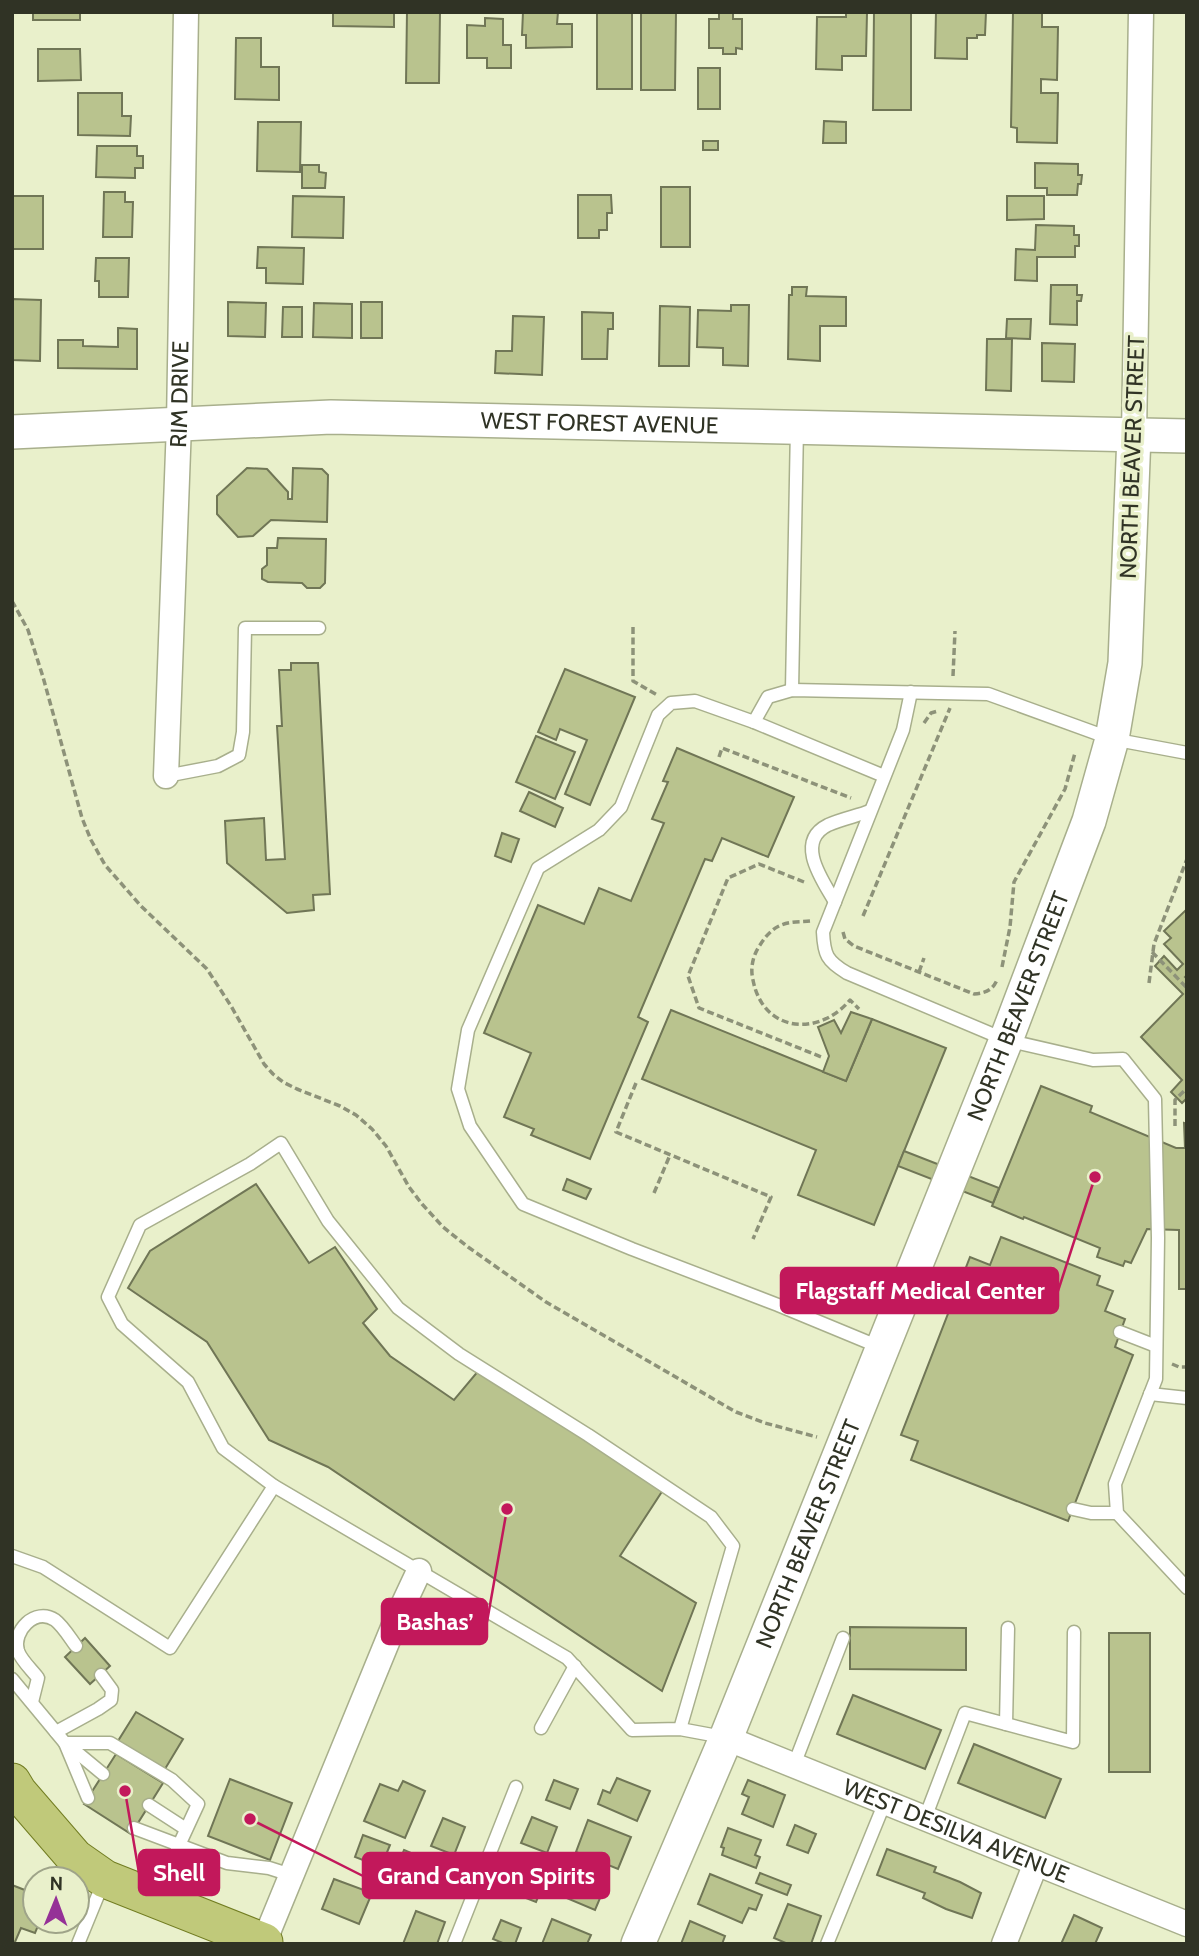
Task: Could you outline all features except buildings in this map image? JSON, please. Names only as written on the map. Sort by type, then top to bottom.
[{"type":"main road","points":[[14,1789],[75,1858],[105,1879],[265,1943]]},
{"type":"street","name":"RIM DRIVE","points":[[166,776],[179,424],[186,12]]},
{"type":"street","name":"NORTH BEAVER STREET","points":[[638,1944],[726,1738],[1006,1040],[1089,821],[1112,738],[1125,663],[1134,435],[1141,12]]},
{"type":"street","name":"WEST FOREST AVENUE","points":[[12,432],[331,417],[1187,436]]},
{"type":"street","points":[[265,1943],[397,1618],[419,1571]]},
{"type":"street","name":"WEST DESILVA AVENUE","points":[[726,1738],[1187,1924]]},
{"type":"street","points":[[1004,1944],[1036,1863]]},
{"type":"lane","points":[[792,690],[797,427]]},
{"type":"lane","points":[[166,776],[218,766],[240,755],[245,628],[319,628]]},
{"type":"lane","points":[[754,722],[768,697],[792,690],[988,694],[1112,738],[1187,753]]},
{"type":"lane","points":[[911,692],[903,730],[823,932],[824,951],[833,965],[847,973],[1006,1040],[1093,1060],[1123,1059],[1155,1099],[1158,1238],[1156,1379],[1115,1484],[1117,1513],[1187,1588]]},
{"type":"lane","points":[[883,1348],[523,1204],[470,1126],[458,1089],[468,1030],[538,868],[599,830],[621,807],[658,715],[671,703],[695,701],[754,722],[884,776]]},
{"type":"lane","points":[[835,902],[813,863],[811,847],[818,832],[827,825],[870,811]]},
{"type":"lane","points":[[680,1729],[733,1546],[711,1517],[459,1354],[398,1308],[328,1221],[281,1143],[250,1164],[141,1225],[108,1297],[122,1324],[188,1382],[223,1448],[274,1486],[568,1658],[632,1730],[680,1729],[726,1738]]},
{"type":"lane","points":[[1121,1332],[1156,1346]]},
{"type":"lane","points":[[1150,1395],[1187,1398]]},
{"type":"lane","points":[[12,1556],[43,1567],[170,1648],[274,1486]]},
{"type":"lane","points":[[1073,1509],[1091,1513],[1117,1513]]},
{"type":"lane","points":[[32,1702],[38,1678],[18,1653],[17,1637],[22,1626],[32,1619],[45,1617],[55,1620],[76,1646]]},
{"type":"lane","points":[[1006,1724],[1008,1628]]},
{"type":"lane","points":[[925,1818],[965,1713],[1073,1742],[1074,1632]]},
{"type":"lane","points":[[794,1765],[843,1638]]},
{"type":"lane","points":[[541,1728],[575,1666]]},
{"type":"lane","points":[[56,1732],[111,1700],[112,1690],[101,1675]]},
{"type":"lane","points":[[12,1679],[65,1743],[103,1774]]},
{"type":"lane","points":[[65,1743],[88,1798]]},
{"type":"lane","points":[[65,1743],[110,1743],[172,1780],[198,1804],[155,1898]]},
{"type":"lane","points":[[454,1944],[516,1787]]},
{"type":"lane","points":[[827,1944],[886,1802]]},
{"type":"lane","points":[[149,1805],[186,1829]]},
{"type":"lane","points":[[134,1828],[227,1863],[269,1868],[291,1875]]},
{"type":"lane","points":[[78,1944],[105,1879]]},
{"type":"path","points":[[12,601],[28,630],[82,818],[91,840],[105,864],[132,896],[207,969],[264,1064],[273,1074],[290,1086],[325,1099],[356,1115],[386,1146],[409,1187],[443,1227],[546,1302],[736,1412],[815,1436]]},
{"type":"path","points":[[633,627],[633,681],[671,703]]},
{"type":"path","points":[[863,916],[950,710],[955,631]]},
{"type":"path","points":[[920,732],[931,713],[950,710]]},
{"type":"path","points":[[719,757],[722,748],[852,798],[848,804]]},
{"type":"path","points":[[842,929],[845,939],[853,946],[974,994],[985,993],[995,986],[1006,954],[1014,882],[1065,789],[1075,753]]},
{"type":"path","points":[[1149,983],[1152,952],[1170,898],[1187,859]]},
{"type":"path","points":[[807,884],[758,864],[728,878],[688,976],[699,1008],[824,1058]]},
{"type":"path","points":[[810,921],[777,926],[757,948],[751,973],[759,1001],[776,1018],[799,1026],[826,1019],[841,1011],[850,1000],[859,1009]]},
{"type":"path","points":[[1152,952],[1187,988]]},
{"type":"path","points":[[918,973],[924,958]]},
{"type":"path","points":[[636,1083],[615,1132],[771,1197],[753,1239]]},
{"type":"path","points":[[654,1193],[670,1155]]},
{"type":"place","name":"Flagstaff Medical Center","points":[[1095,1177]]},
{"type":"place","name":"Bashas’","points":[[507,1509]]},
{"type":"place","name":"Shell","points":[[125,1791]]},
{"type":"place","name":"Grand Canyon Spirits","points":[[250,1819]]}]
